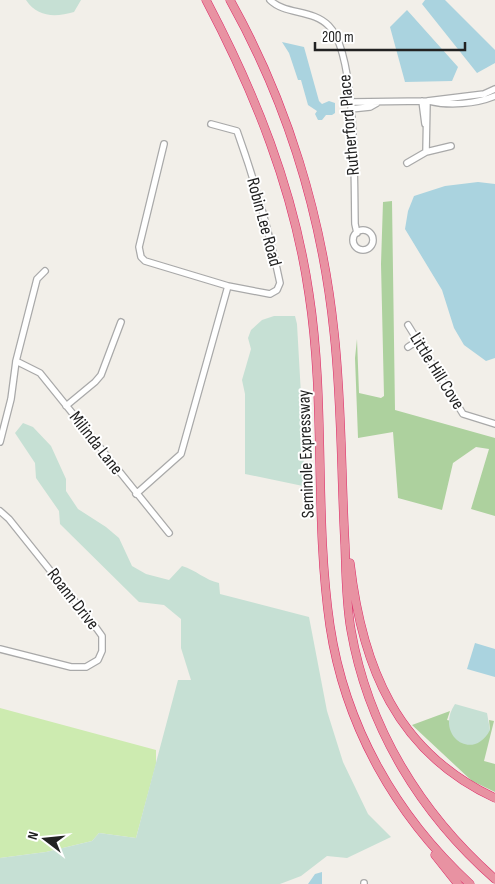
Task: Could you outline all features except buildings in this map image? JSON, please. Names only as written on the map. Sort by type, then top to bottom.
[{"type":"highway","name":"Seminole Expressway","points":[[206,0],[244,75],[261,114],[287,194],[300,244],[315,336],[326,580],[331,632],[338,668],[349,702],[384,779],[406,814],[426,840],[470,884]]},
{"type":"highway","name":"Seminole Expressway","points":[[230,0],[259,56],[278,102],[309,198],[326,273],[337,365],[342,489],[351,631],[368,696],[402,768],[435,817],[454,840],[495,879]]},
{"type":"highway","points":[[342,489],[354,589],[362,634],[374,672],[389,702],[408,731],[442,766],[469,785],[495,798]]},
{"type":"highway","points":[[426,840],[435,856],[458,884]]},
{"type":"street","name":"Rutherford Place","points":[[270,0],[277,5],[314,16],[329,26],[337,40],[351,102],[355,224],[357,233]]},
{"type":"street","points":[[351,109],[377,103],[425,101],[484,94],[495,89]]},
{"type":"street","points":[[425,101],[439,104],[474,102],[495,96]]},
{"type":"street","points":[[425,101],[426,152]]},
{"type":"street","points":[[351,102],[364,105]]},
{"type":"street","name":"Robin Lee Road","points":[[164,144],[139,247],[141,258],[145,261],[228,286],[265,295],[274,292],[280,283],[270,234],[237,131],[211,124]]},
{"type":"street","points":[[407,162],[426,152],[451,146]]},
{"type":"street","points":[[0,442],[11,399],[16,361],[37,279],[45,271]]},
{"type":"street","points":[[136,494],[181,454],[228,286]]},
{"type":"street","points":[[66,406],[101,375],[121,322]]},
{"type":"street","name":"Little Hill Cove","points":[[408,325],[423,346],[463,414],[495,424]]},
{"type":"street","points":[[408,347],[414,343],[423,346]]},
{"type":"street","name":"Milinda Lane","points":[[16,361],[40,373],[169,533]]},
{"type":"street","name":"Roann Drive","points":[[0,511],[9,519],[97,629],[103,644],[98,660],[93,664],[79,668],[0,649]]},
{"type":"green space","points":[[26,0],[81,0],[74,12],[48,15],[36,10]]},
{"type":"green space","points":[[392,201],[395,410],[495,438],[495,516],[471,509],[489,449],[476,447],[453,463],[442,510],[398,498],[393,432],[358,438],[355,358],[357,339],[359,393],[381,398],[384,396],[381,264],[383,202]]},
{"type":"green space","points":[[274,316],[295,316],[297,324],[304,448],[303,486],[245,474],[245,394],[242,380],[251,349],[248,338],[251,330],[262,320]]},
{"type":"green space","points":[[23,423],[33,427],[51,446],[66,479],[66,491],[78,509],[119,538],[132,566],[146,574],[169,580],[182,566],[219,583],[220,594],[309,617],[327,711],[343,762],[368,814],[391,837],[347,858],[327,856],[301,876],[280,884],[0,884],[0,858],[46,852],[92,841],[99,833],[136,838],[178,680],[191,680],[181,648],[181,619],[164,605],[139,602],[60,524],[59,511],[36,478],[35,463],[15,433]]},
{"type":"green space","points":[[455,704],[487,713],[490,730],[483,740],[474,744],[466,744],[458,741],[452,735],[449,726],[450,715]]},
{"type":"green space","points":[[0,708],[156,750],[156,764],[136,838],[99,833],[92,841],[46,852],[0,858]]},
{"type":"green space","points":[[450,711],[447,720],[490,730],[489,720],[494,721],[484,761],[495,764],[495,792],[472,781],[412,725]]},
{"type":"water","points":[[425,0],[445,0],[495,50],[495,63],[477,73],[422,4]]},
{"type":"water","points":[[407,10],[458,67],[452,81],[405,82],[390,27]]},
{"type":"water","points":[[282,42],[304,47],[319,101],[322,104],[329,101],[335,103],[335,113],[326,115],[322,120],[318,120],[315,114],[317,111],[308,105],[301,80],[298,80],[289,53]]},
{"type":"water","points":[[478,182],[495,184],[495,358],[486,361],[464,345],[454,328],[442,290],[405,229],[408,211],[414,196],[445,186]]},
{"type":"water","points":[[475,643],[495,649],[495,677],[467,669]]},
{"type":"water","points":[[322,872],[322,884],[308,884],[315,874]]}]
